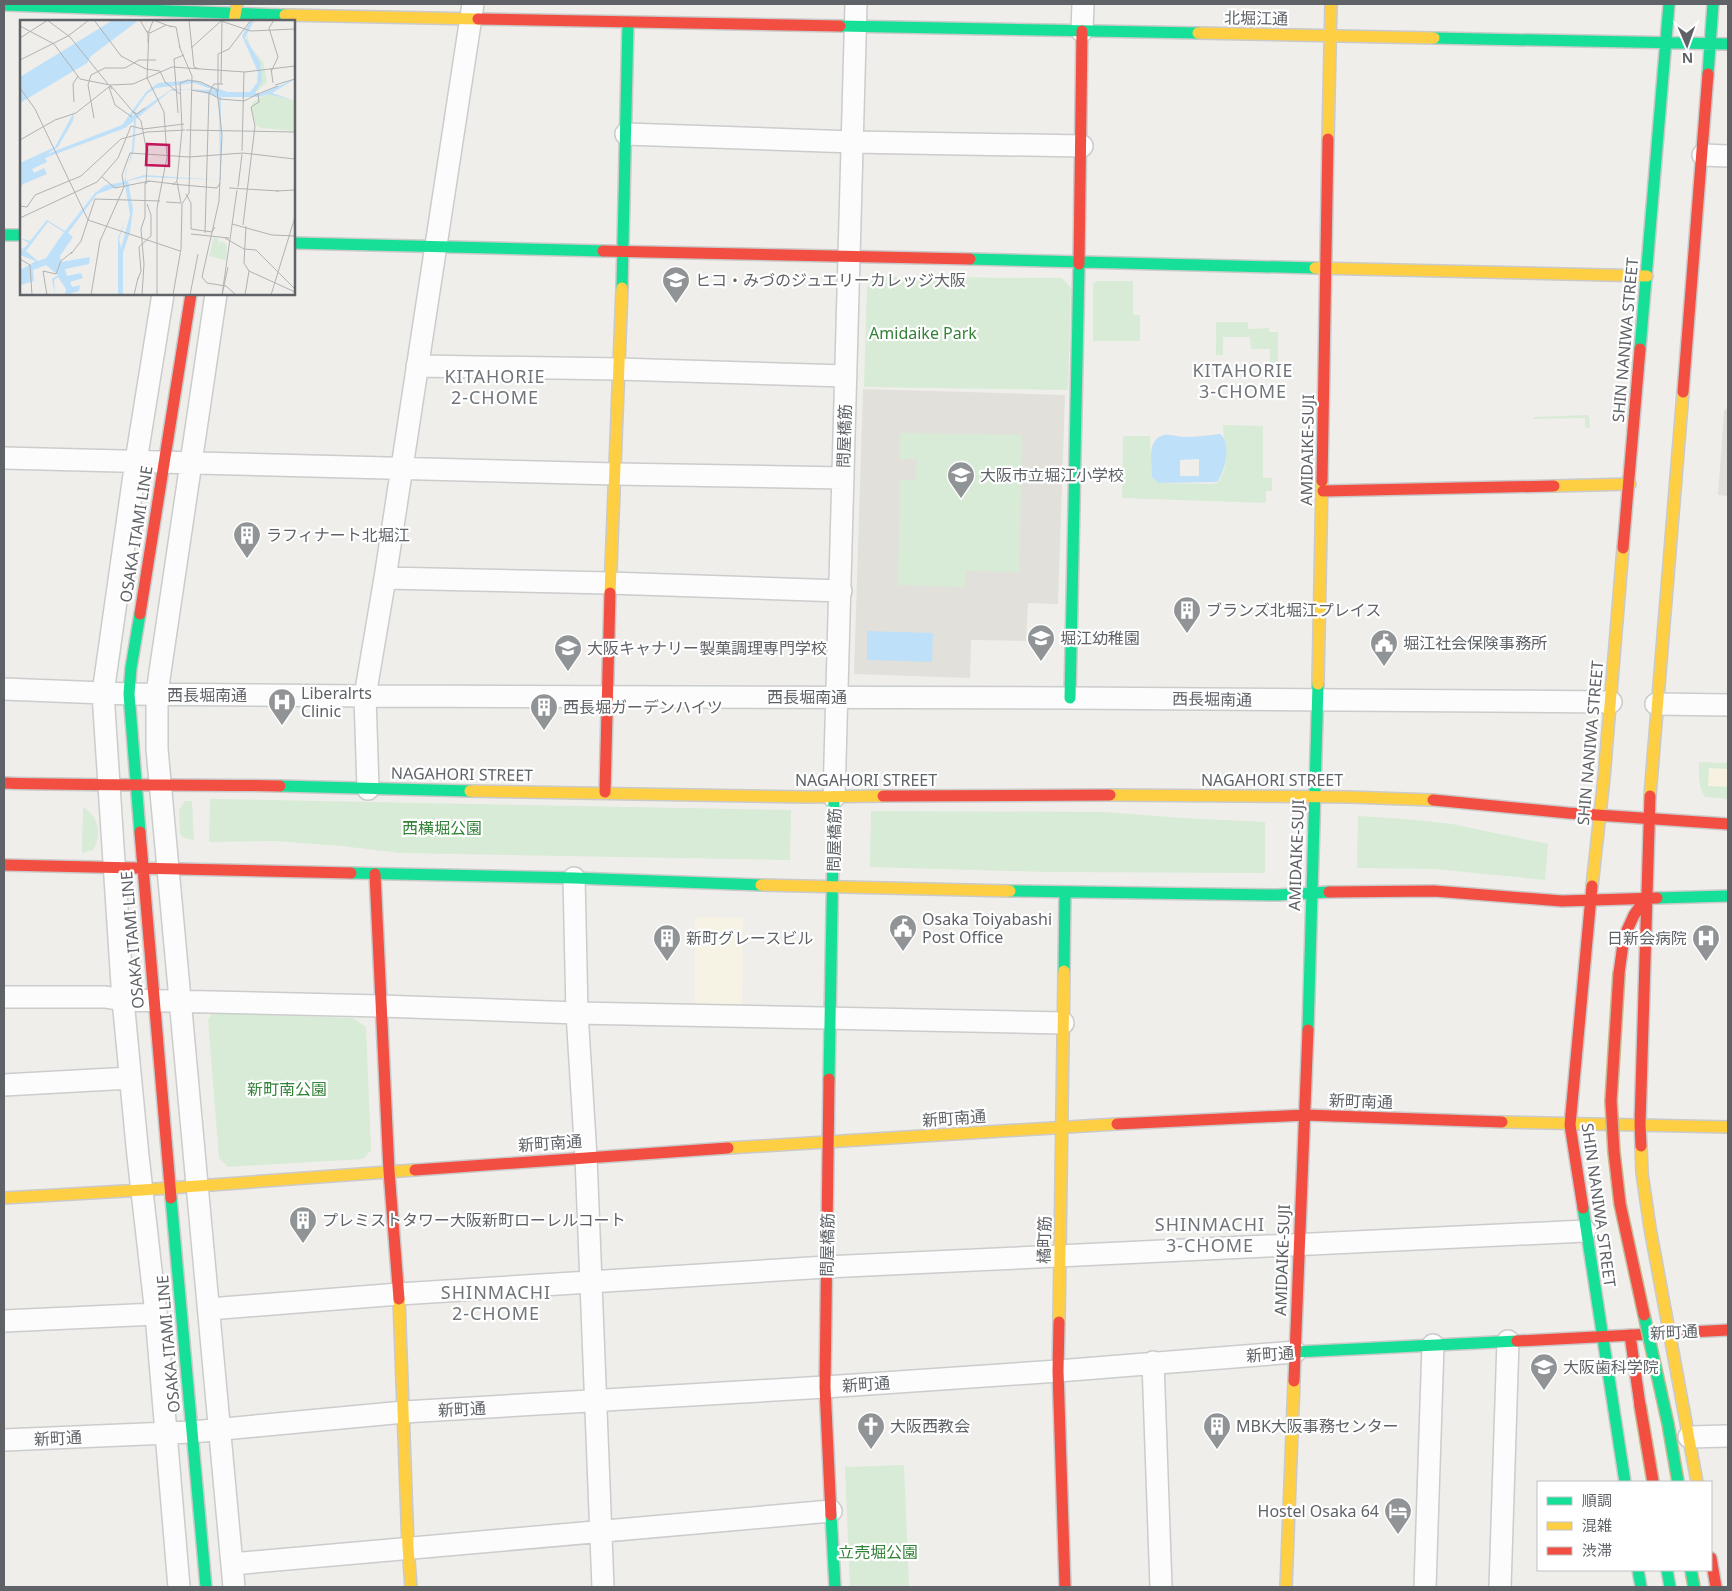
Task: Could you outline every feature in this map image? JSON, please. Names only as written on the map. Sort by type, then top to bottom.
[{"type":"main road","name":"AMIDAIKE-SUJI","points":[[1286,1587],[1318,700],[1331,4]]},
{"type":"main road","name":"SHIN NANIWA STREET","points":[[1625,1481],[1570,1125],[1611,702],[1669,4]]},
{"type":"main road","points":[[1697,1481],[1671,1333],[1650,1228],[1642,1172],[1640,1124],[1649,818],[1656,704],[1703,156],[1713,4]]},
{"type":"main road","name":"北堀江通","points":[[4,5],[236,13],[472,11],[628,22],[1728,44]]},
{"type":"main road","points":[[606,792],[609,583],[615,474],[628,22]]},
{"type":"main road","points":[[1070,698],[1078,377],[1082,31]]},
{"type":"main road","points":[[4,235],[20,235]]},
{"type":"main road","points":[[295,243],[1647,276]]},
{"type":"main road","name":"OSAKA ITAMI LINE","points":[[191,295],[131,668],[129,694],[153,1000],[206,1587]]},
{"type":"main road","points":[[1323,491],[1630,484]]},
{"type":"main road","name":"NAGAHORI STREET","points":[[4,783],[202,784],[368,789],[834,797],[1071,795],[1314,797],[1446,801],[1728,824]]},
{"type":"main road","name":"問屋橋筋","points":[[834,797],[825,1387],[835,1587]]},
{"type":"main road","points":[[4,865],[574,878],[832,888],[1267,895],[1346,891],[1434,891],[1562,901],[1728,896]]},
{"type":"main road","points":[[375,874],[389,1171],[399,1294],[408,1547],[412,1587]]},
{"type":"main road","name":"橘町筋","points":[[1065,892],[1058,1371],[1065,1587]]},
{"type":"main road","points":[[1646,898],[1634,914],[1624,937],[1619,973],[1612,1101],[1614,1152],[1620,1204],[1668,1424],[1678,1481]]},
{"type":"main road","name":"新町南通","points":[[4,1198],[142,1190],[586,1157],[1062,1127],[1304,1115],[1570,1125],[1640,1124],[1728,1127]]},
{"type":"main road","name":"新町通","points":[[1295,1352],[1728,1330]]},
{"type":"main road","points":[[1630,1335],[1653,1481]]},
{"type":"main road","points":[[1712,1564],[1716,1586]]},
{"type":"main road","points":[[1638,1571],[1641,1587]]},
{"type":"main road","points":[[1667,1571],[1670,1587]]},
{"type":"main road","points":[[1691,1571],[1694,1587]]},
{"type":"main road","points":[[1702,1587],[1728,1584]]},
{"type":"street","name":"問屋橋筋","points":[[834,797],[856,4]]},
{"type":"street","points":[[1082,31],[1083,4]]},
{"type":"street","points":[[368,789],[365,696],[385,578],[472,11]]},
{"type":"street","points":[[626,134],[852,142],[1082,146]]},
{"type":"street","points":[[1703,156],[1728,156]]},
{"type":"street","points":[[163,295],[136,461],[103,693],[123,1000],[156,1314],[179,1587]]},
{"type":"street","points":[[216,295],[157,694],[160,785],[179,1001],[191,1186],[209,1309],[234,1587]]},
{"type":"street","points":[[417,366],[618,369],[846,376]]},
{"type":"street","points":[[4,458],[401,469],[843,478]]},
{"type":"street","points":[[385,578],[841,591]]},
{"type":"street","name":"西長堀南通","points":[[4,689],[129,694],[606,698],[1070,698],[1611,702]]},
{"type":"street","points":[[1656,704],[1728,705]]},
{"type":"street","points":[[574,878],[576,1013],[586,1157],[603,1587]]},
{"type":"street","points":[[4,997],[105,997],[123,1000],[576,1013],[1063,1023]]},
{"type":"street","points":[[4,1085],[130,1078]]},
{"type":"street","points":[[209,1309],[399,1294],[826,1267],[1585,1230]]},
{"type":"street","points":[[4,1321],[156,1314]]},
{"type":"street","points":[[1500,1587],[1508,1341]]},
{"type":"street","points":[[1425,1587],[1433,1345]]},
{"type":"street","name":"新町通","points":[[4,1440],[192,1432],[404,1412],[825,1387],[1295,1352]]},
{"type":"street","points":[[1153,1362],[1162,1587]]},
{"type":"street","points":[[1690,1437],[1728,1436]]},
{"type":"street","points":[[232,1564],[831,1511]]},
{"type":"shaded area","name":"大阪市立堀江小学校","points":[[863,389],[1065,395],[1058,604],[1028,603],[1026,641],[971,640],[970,678],[854,674]]},
{"type":"shaded area","points":[[1728,407],[1728,496],[1718,495],[1724,411]]},
{"type":"shaded area","points":[[695,917],[743,918],[742,1005],[695,1004]]},
{"type":"green space","name":"Amidaike Park","points":[[875,277],[1062,278],[1071,288],[1068,390],[864,387],[867,287]]},
{"type":"green space","points":[[1097,281],[1133,281],[1133,315],[1140,315],[1140,341],[1093,341],[1093,284]]},
{"type":"green space","points":[[1216,322],[1248,322],[1248,329],[1269,328],[1269,332],[1278,332],[1278,364],[1294,364],[1294,377],[1279,377],[1278,370],[1270,370],[1270,349],[1251,349],[1250,337],[1223,337],[1223,355],[1216,355]]},
{"type":"green space","points":[[1589,415],[1590,428],[1585,428],[1585,418],[1534,419],[1534,417]]},
{"type":"green space","points":[[1223,425],[1263,426],[1263,478],[1272,478],[1272,491],[1266,491],[1266,503],[1122,498],[1123,436],[1150,436],[1152,477],[1158,483],[1210,484],[1217,483],[1224,470],[1226,455]]},
{"type":"green space","points":[[900,433],[1022,435],[1019,572],[966,571],[965,587],[898,585],[900,480],[916,480],[917,459],[900,459]]},
{"type":"green space","points":[[1699,762],[1728,763],[1728,799],[1705,797],[1700,784]]},
{"type":"green space","name":"西横堀公園","points":[[210,799],[791,810],[790,860],[401,853],[274,841],[209,842]]},
{"type":"green space","points":[[185,801],[192,801],[194,840],[184,838],[180,834],[179,810]]},
{"type":"green space","points":[[83,807],[93,815],[98,832],[93,850],[82,853]]},
{"type":"green space","points":[[871,811],[1104,812],[1265,822],[1265,873],[1049,872],[870,867]]},
{"type":"green space","points":[[1358,816],[1452,824],[1548,844],[1545,880],[1435,869],[1357,868]]},
{"type":"green space","name":"新町南公園","points":[[212,1013],[353,1018],[366,1027],[371,1150],[363,1159],[228,1167],[219,1158],[208,1020]]},
{"type":"green space","name":"立売堀公園","points":[[904,1465],[909,1587],[850,1587],[845,1467]]},
{"type":"sand","points":[[1709,768],[1728,769],[1728,787],[1708,786]]},
{"type":"water","points":[[1220,434],[1226,444],[1226,458],[1223,472],[1217,482],[1158,483],[1152,477],[1151,452],[1152,446],[1158,437],[1164,435],[1184,437]],"holes":[[[1199,459],[1199,476],[1180,476],[1180,460]]]},
{"type":"water","points":[[867,631],[933,633],[932,662],[867,660]]},
{"type":"traffic: fast","points":[[1640,349],[1669,4]]},
{"type":"traffic: fast","points":[[1708,74],[1713,4]]},
{"type":"traffic: fast","points":[[4,5],[285,15]]},
{"type":"traffic: fast","points":[[622,288],[628,22]]},
{"type":"traffic: fast","points":[[840,26],[1198,33]]},
{"type":"traffic: fast","points":[[1434,38],[1728,44]]},
{"type":"traffic: fast","points":[[4,235],[20,235]]},
{"type":"traffic: fast","points":[[295,243],[603,251]]},
{"type":"traffic: fast","points":[[970,259],[1315,268]]},
{"type":"traffic: fast","points":[[1070,698],[1079,264]]},
{"type":"traffic: fast","points":[[140,614],[131,668],[129,694],[140,832]]},
{"type":"traffic: fast","points":[[1308,1030],[1318,684]]},
{"type":"traffic: fast","points":[[280,786],[470,791]]},
{"type":"traffic: fast","points":[[829,1079],[834,797]]},
{"type":"traffic: fast","points":[[351,873],[574,878],[761,885]]},
{"type":"traffic: fast","points":[[1010,891],[1277,895],[1329,892]]},
{"type":"traffic: fast","points":[[1064,971],[1065,892]]},
{"type":"traffic: fast","points":[[1657,898],[1728,896]]},
{"type":"traffic: fast","points":[[171,1198],[206,1587]]},
{"type":"traffic: fast","points":[[1583,1208],[1625,1481]]},
{"type":"traffic: fast","points":[[1644,1315],[1668,1424],[1678,1481]]},
{"type":"traffic: fast","points":[[1295,1352],[1517,1341]]},
{"type":"traffic: fast","points":[[831,1515],[835,1587]]},
{"type":"traffic: fast","points":[[1638,1571],[1641,1587]]},
{"type":"traffic: fast","points":[[1667,1571],[1670,1587]]},
{"type":"traffic: fast","points":[[1691,1571],[1694,1587]]},
{"type":"traffic: slow","points":[[234,20],[237,4]]},
{"type":"traffic: slow","points":[[1328,139],[1331,4]]},
{"type":"traffic: slow","points":[[285,15],[478,19]]},
{"type":"traffic: slow","points":[[1198,33],[1434,38]]},
{"type":"traffic: slow","points":[[1315,268],[1647,276]]},
{"type":"traffic: slow","points":[[610,593],[622,288]]},
{"type":"traffic: slow","points":[[1650,796],[1683,392]]},
{"type":"traffic: slow","points":[[1318,684],[1322,481]]},
{"type":"traffic: slow","points":[[1554,486],[1630,484]]},
{"type":"traffic: slow","points":[[1592,886],[1604,778],[1623,548]]},
{"type":"traffic: slow","points":[[470,791],[807,797],[883,796]]},
{"type":"traffic: slow","points":[[1110,795],[1349,797],[1433,800]]},
{"type":"traffic: slow","points":[[761,885],[1010,891]]},
{"type":"traffic: slow","points":[[1059,1322],[1064,971]]},
{"type":"traffic: slow","points":[[1502,1122],[1728,1127]]},
{"type":"traffic: slow","points":[[728,1148],[1117,1124]]},
{"type":"traffic: slow","points":[[1641,1146],[1642,1173],[1650,1228],[1697,1481]]},
{"type":"traffic: slow","points":[[4,1198],[415,1170]]},
{"type":"traffic: slow","points":[[399,1299],[411,1587]]},
{"type":"traffic: slow","points":[[1286,1587],[1294,1381]]},
{"type":"traffic: jam","points":[[478,19],[840,26]]},
{"type":"traffic: jam","points":[[1079,264],[1082,31]]},
{"type":"traffic: jam","points":[[1683,392],[1708,74]]},
{"type":"traffic: jam","points":[[1322,481],[1328,139]]},
{"type":"traffic: jam","points":[[603,251],[970,259]]},
{"type":"traffic: jam","points":[[140,614],[191,295]]},
{"type":"traffic: jam","points":[[1623,548],[1640,349]]},
{"type":"traffic: jam","points":[[1323,491],[1554,486]]},
{"type":"traffic: jam","points":[[605,792],[610,593]]},
{"type":"traffic: jam","points":[[4,783],[280,786]]},
{"type":"traffic: jam","points":[[883,796],[1110,795]]},
{"type":"traffic: jam","points":[[1641,1146],[1640,1124],[1650,796]]},
{"type":"traffic: jam","points":[[1433,800],[1568,813],[1728,824]]},
{"type":"traffic: jam","points":[[140,832],[171,1198]]},
{"type":"traffic: jam","points":[[4,865],[351,873]]},
{"type":"traffic: jam","points":[[375,874],[389,1171],[399,1299]]},
{"type":"traffic: jam","points":[[1583,1208],[1570,1125],[1592,886]]},
{"type":"traffic: jam","points":[[1329,892],[1434,891],[1562,901],[1657,898]]},
{"type":"traffic: jam","points":[[1619,973],[1624,937],[1634,915],[1646,898]]},
{"type":"traffic: jam","points":[[1619,973],[1611,1101],[1614,1152],[1620,1204],[1644,1315]]},
{"type":"traffic: jam","points":[[1294,1381],[1308,1030]]},
{"type":"traffic: jam","points":[[829,1079],[825,1387],[831,1515]]},
{"type":"traffic: jam","points":[[1117,1124],[1305,1115],[1502,1122]]},
{"type":"traffic: jam","points":[[415,1170],[728,1148]]},
{"type":"traffic: jam","points":[[1059,1322],[1058,1371],[1065,1587]]},
{"type":"traffic: jam","points":[[1517,1341],[1728,1330]]},
{"type":"traffic: jam","points":[[1630,1335],[1640,1405]]},
{"type":"traffic: jam","points":[[1640,1405],[1653,1481]]},
{"type":"traffic: jam","points":[[1712,1564],[1716,1587]]},
{"type":"place","name":"ヒコ・みづのジュエリーカレッジ大阪","points":[[676,304]]},
{"type":"place","name":"大阪市立堀江小学校","points":[[961,499]]},
{"type":"place","name":"ラフィナート北堀江","points":[[247,559]]},
{"type":"place","name":"ブランズ北堀江プレイス","points":[[1187,634]]},
{"type":"place","name":"堀江幼稚園","points":[[1041,662]]},
{"type":"place","name":"堀江社会保険事務所","points":[[1384,667]]},
{"type":"place","name":"大阪キャナリー製菓調理専門学校","points":[[568,672]]},
{"type":"place","name":"Liberalrts Clinic","points":[[282,726]]},
{"type":"place","name":"西長堀ガーデンハイツ","points":[[544,731]]},
{"type":"place","name":"Osaka Toiyabashi Post Office","points":[[903,952]]},
{"type":"place","name":"新町グレースビル","points":[[667,962]]},
{"type":"place","name":"日新会病院","points":[[1706,962]]},
{"type":"place","name":"プレミストタワー大阪新町ローレルコート","points":[[303,1244]]},
{"type":"place","name":"大阪歯科学院","points":[[1544,1391]]},
{"type":"place","name":"大阪西教会","points":[[871,1450]]},
{"type":"place","name":"MBK大阪事務センター","points":[[1217,1450]]},
{"type":"place","name":"Hostel Osaka 64","points":[[1398,1535]]},
{"type":"district","name":"KITAHORIE 3-CHOME","points":[[1243,380]]},
{"type":"district","name":"KITAHORIE 2-CHOME","points":[[495,386]]},
{"type":"district","name":"SHINMACHI 3-CHOME","points":[[1210,1234]]},
{"type":"district","name":"SHINMACHI 2-CHOME","points":[[496,1302]]}]
